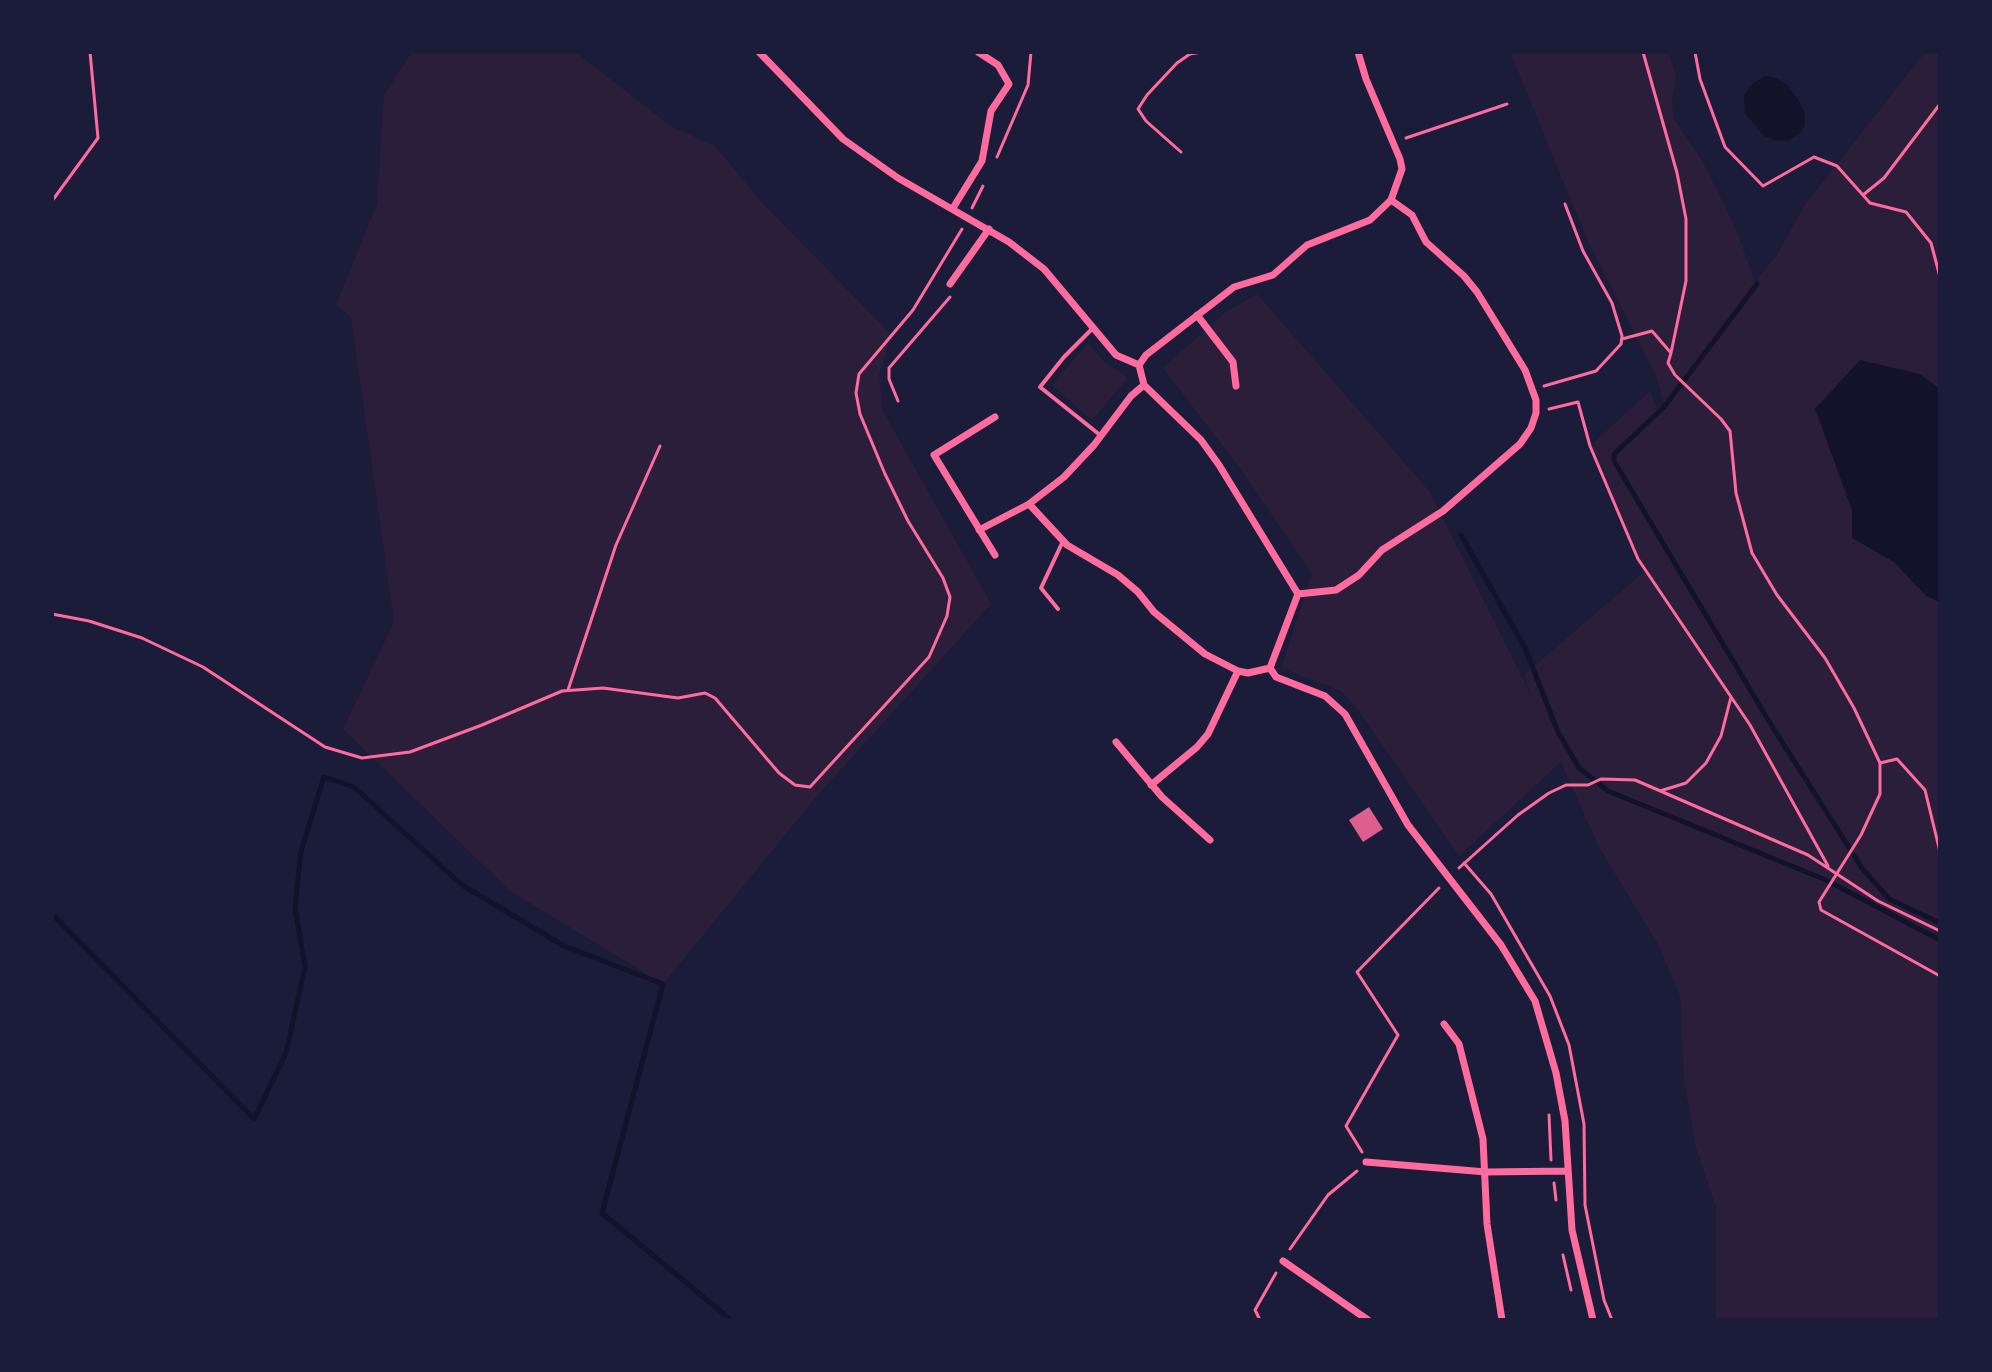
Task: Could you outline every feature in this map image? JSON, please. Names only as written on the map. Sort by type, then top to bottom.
[{"type":"street","points":[[759,52],[843,139],[898,178],[989,229],[1044,269],[1116,355],[1139,365]]},
{"type":"street","points":[[953,208],[982,161],[991,111],[1009,84],[998,65],[978,52]]},
{"type":"street","points":[[1298,594],[1270,545],[1201,440],[1144,385],[1139,365],[1146,355],[1234,287],[1273,275],[1307,245],[1328,234],[1370,220],[1391,200],[1402,169],[1395,142],[1366,79],[1358,52]]},
{"type":"street","points":[[1298,594],[1336,590],[1359,575],[1382,550],[1443,511],[1520,444],[1531,428],[1536,413],[1533,389],[1521,362],[1477,292],[1426,242],[1412,215],[1391,200]]},
{"type":"street","points":[[950,284],[989,229]]},
{"type":"street","points":[[1197,315],[1233,362],[1236,386]]},
{"type":"street","points":[[979,530],[1029,504],[1064,477],[1131,396],[1144,385]]},
{"type":"street","points":[[995,417],[934,455],[995,555]]},
{"type":"street","points":[[1029,504],[1063,541],[1081,555],[1118,575],[1205,654],[1238,671],[1248,673],[1270,668]]},
{"type":"street","points":[[1270,668],[1298,594]]},
{"type":"street","points":[[1270,668],[1276,677],[1325,696],[1345,714],[1408,825],[1501,945],[1535,1001],[1556,1073],[1565,1121],[1569,1207],[1576,1256],[1593,1320]]},
{"type":"street","points":[[1151,785],[1208,734],[1238,671]]},
{"type":"street","points":[[1116,742],[1151,785],[1210,840]]},
{"type":"street","points":[[1444,1024],[1459,1044],[1483,1139],[1487,1224],[1502,1320]]},
{"type":"street","points":[[1366,1162],[1486,1172],[1567,1171]]},
{"type":"street","points":[[1283,1261],[1368,1320]]},
{"type":"lane","points":[[1094,328],[1064,357],[1040,387],[1100,436]]},
{"type":"lane","points":[[1058,609],[1041,588],[1063,541]]},
{"type":"path","points":[[52,201],[98,138],[90,52]]},
{"type":"path","points":[[994,165],[1028,85],[1031,52]]},
{"type":"path","points":[[1181,152],[1146,121],[1138,109],[1177,63],[1190,54],[1202,52]]},
{"type":"path","points":[[1643,52],[1677,173],[1686,219],[1686,281],[1668,363],[1675,375],[1730,431],[1736,493],[1752,553],[1777,595],[1825,658],[1854,708],[1880,763],[1880,794],[1854,845],[1819,902],[1821,910],[1940,976]]},
{"type":"path","points":[[1695,52],[1700,79],[1725,147],[1763,186],[1814,157],[1837,166],[1870,203],[1906,212],[1931,243],[1940,277]]},
{"type":"path","points":[[1395,142],[1507,104]]},
{"type":"path","points":[[1863,195],[1884,178],[1940,104]]},
{"type":"path","points":[[52,614],[89,621],[142,638],[203,667],[325,747],[362,758],[410,752],[568,690],[603,688],[678,698],[705,693],[715,698],[759,751],[795,785],[810,787],[929,657],[947,616],[950,597],[943,578],[908,521],[885,474],[860,414],[856,393],[859,374],[913,310],[955,242],[987,179]]},
{"type":"path","points":[[1533,389],[1596,371],[1615,352],[1622,339],[1612,303],[1583,251],[1565,204]]},
{"type":"path","points":[[898,401],[889,379],[889,368],[950,297]]},
{"type":"path","points":[[1622,339],[1652,331],[1671,353]]},
{"type":"path","points":[[1536,413],[1578,402],[1590,446],[1638,559],[1750,725],[1829,870]]},
{"type":"path","points":[[568,690],[616,545],[660,446]]},
{"type":"path","points":[[1660,791],[1686,783],[1706,763],[1721,736],[1731,697]]},
{"type":"path","points":[[1880,763],[1897,759],[1925,790],[1940,852]]},
{"type":"path","points":[[1260,1320],[1255,1310],[1302,1228],[1328,1195],[1366,1162],[1346,1126],[1398,1035],[1357,972],[1448,879],[1518,815],[1549,793],[1566,785],[1588,785],[1601,779],[1635,780],[1808,855],[1835,876],[1878,901],[1940,931]]},
{"type":"path","points":[[1549,1104],[1556,1202]]},
{"type":"path","points":[[1562,1250],[1572,1293]]},
{"type":"shaded area","points":[[412,52],[575,52],[671,126],[715,146],[765,206],[892,335],[879,374],[883,411],[991,604],[816,797],[663,984],[510,891],[343,729],[394,622],[351,317],[336,305],[377,204],[384,95]]},
{"type":"shaded area","points":[[1510,52],[1668,52],[1676,76],[1672,102],[1674,119],[1703,162],[1724,204],[1755,282],[1777,255],[1804,206],[1925,52],[1940,52],[1940,1320],[1716,1320],[1716,1207],[1696,1148],[1684,1080],[1680,996],[1659,946],[1599,847],[1561,762],[1459,856],[1356,707],[1341,691],[1281,668],[1312,574],[1242,471],[1163,368],[1226,312],[1257,294],[1430,492],[1531,696],[1524,675],[1645,571],[1590,446],[1650,391],[1657,409],[1664,403],[1656,376],[1587,239]]},
{"type":"shaded area","points":[[1765,76],[1787,85],[1805,115],[1805,125],[1800,133],[1789,140],[1778,141],[1764,136],[1745,113],[1744,95],[1752,84]]},
{"type":"shaded area","points":[[1088,343],[1105,363],[1127,379],[1092,420],[1052,385]]},
{"type":"shaded area","points":[[1860,360],[1920,374],[1940,389],[1940,602],[1926,596],[1894,562],[1852,538],[1852,510],[1815,409]]},
{"type":"building","points":[[1369,807],[1383,829],[1363,842],[1349,820]]},
{"type":"waterway","points":[[1757,284],[1664,407],[1614,454],[1614,461],[1770,723],[1862,868],[1889,899],[1940,923]]},
{"type":"waterway","points":[[1461,535],[1525,648],[1558,732],[1579,768],[1608,791],[1826,880],[1940,940]]},
{"type":"waterway","points":[[52,914],[254,1119],[286,1053],[305,967],[295,908],[301,851],[324,777],[354,787],[462,885],[564,946],[663,984],[602,1213],[731,1320]]}]
